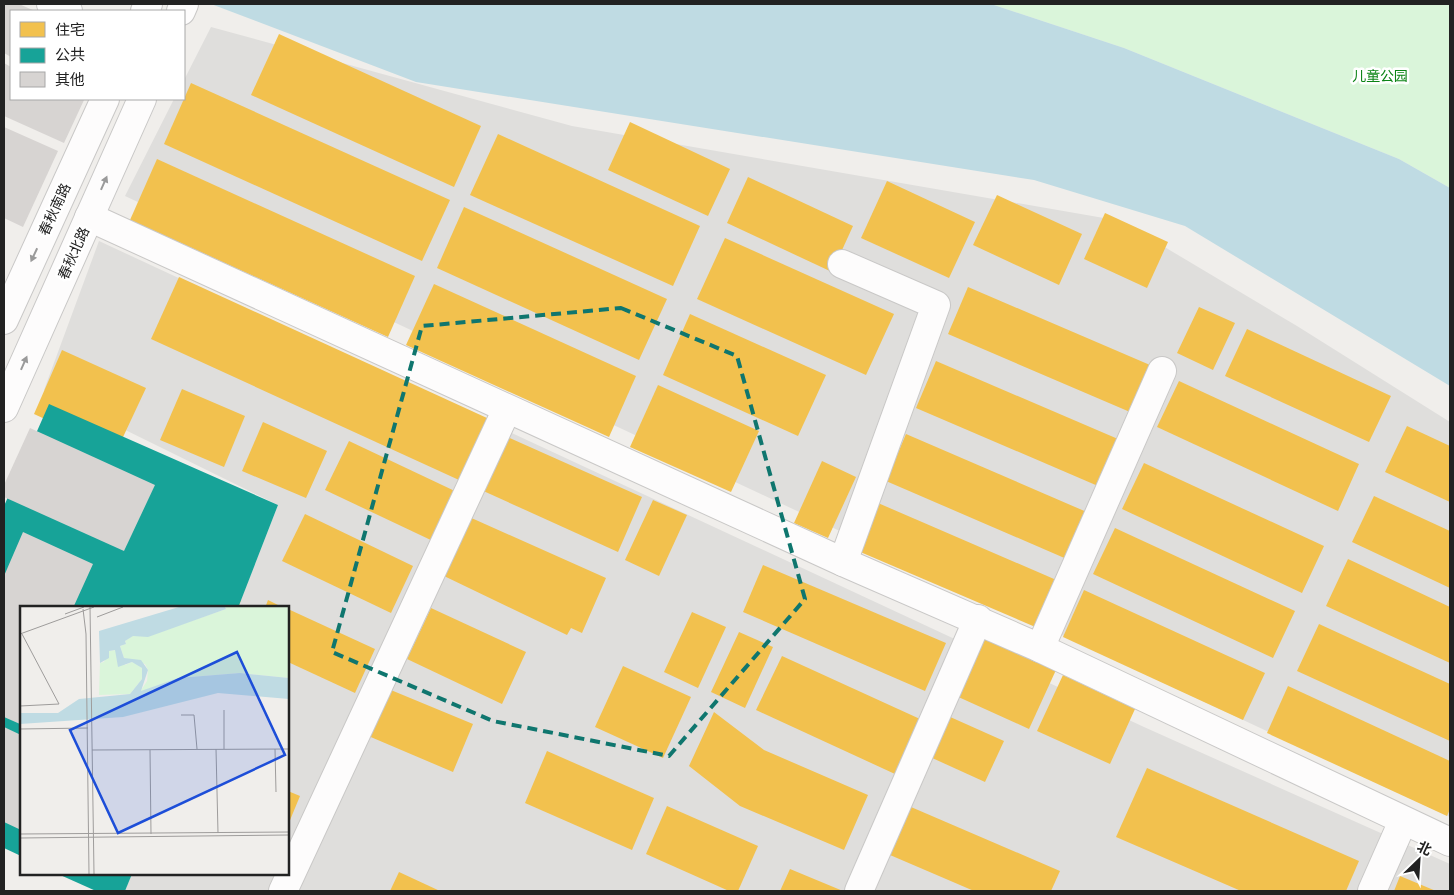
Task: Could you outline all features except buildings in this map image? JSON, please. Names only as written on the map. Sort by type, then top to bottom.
[{"type":"street","points":[[51,4],[66,10]]},
{"type":"street","name":"春秋南路","points":[[4,320],[105,100]]},
{"type":"street","name":"春秋北路","points":[[4,408],[142,100]]},
{"type":"street","points":[[89,217],[842,562],[1040,648],[1450,842]]},
{"type":"street","points":[[842,264],[936,305],[842,562]]},
{"type":"street","points":[[1040,648],[1162,371]]},
{"type":"street","points":[[283,891],[506,409]]},
{"type":"street","points":[[858,891],[978,620]]},
{"type":"street","points":[[1372,891],[1404,821]]},
{"type":"highlighted area","points":[[621,308],[737,356],[805,599],[669,756],[493,721],[332,652],[422,326]]},
{"type":"shaded area","points":[[211,27],[572,126],[1121,221],[1297,326],[1450,422],[1450,817],[125,196],[173,100],[185,100],[185,78]]},
{"type":"shaded area","points":[[99,241],[1144,727],[1450,864],[1450,891],[125,891],[132,875],[289,875],[289,606],[238,606],[278,505],[44,390]]},
{"type":"green space","name":"儿童公园","points":[[991,4],[1450,4],[1450,188],[1399,159],[1124,48]]},
{"type":"water","points":[[211,4],[991,4],[1124,48],[1399,159],[1450,188],[1450,386],[1185,226],[1034,180],[416,82]]}]
